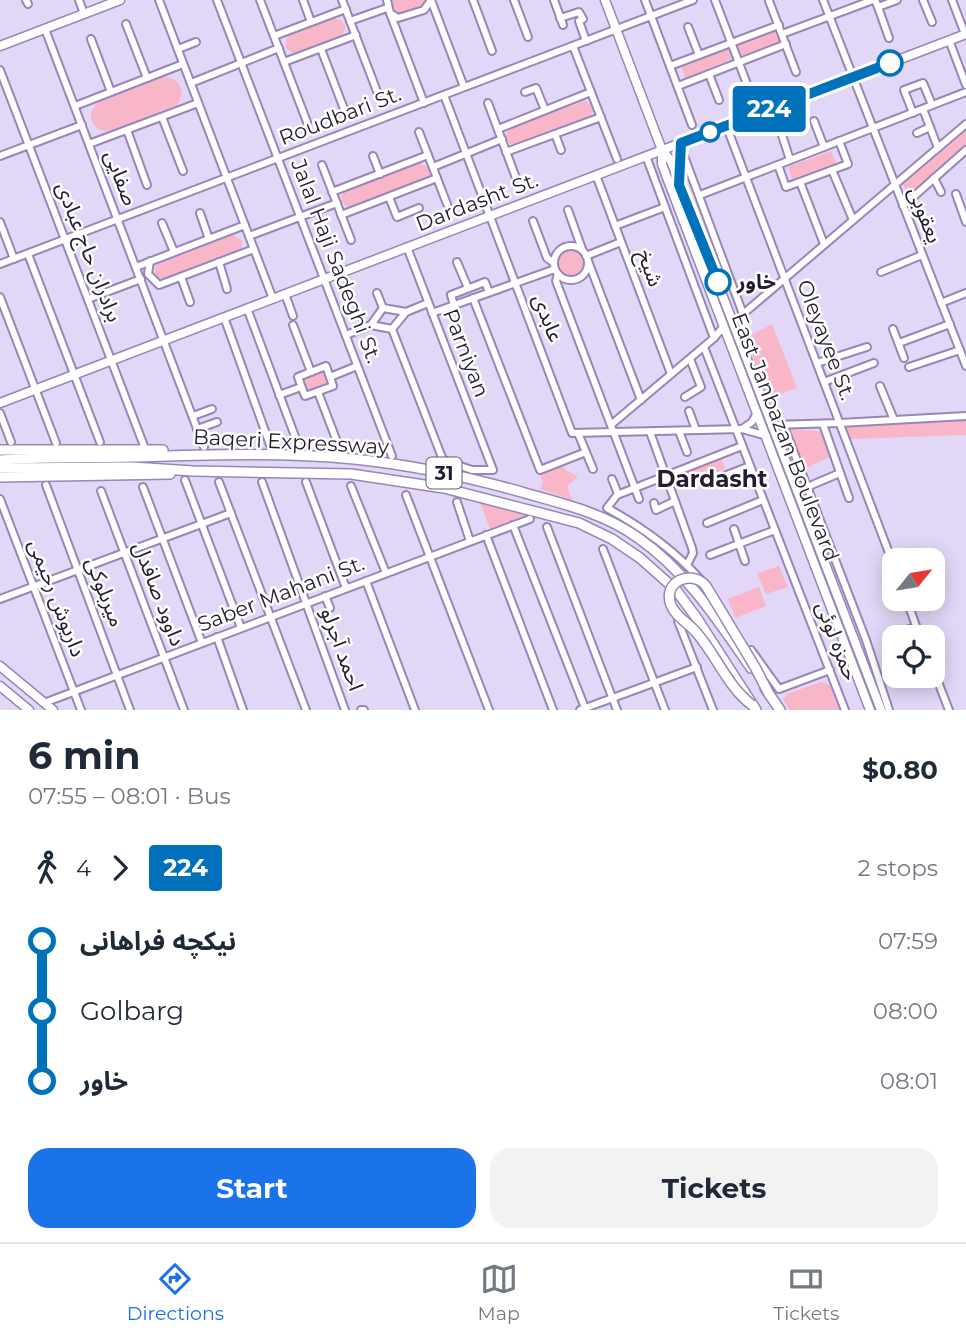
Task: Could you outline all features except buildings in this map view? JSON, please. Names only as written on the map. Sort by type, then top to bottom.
[{"type":"highway","points":[[0,450],[162,450],[193,454]]},
{"type":"highway","name":"Baqeri Expressway","points":[[0,468],[16,463],[193,454],[302,456],[394,464],[507,488],[602,517],[638,538],[680,573],[705,601],[780,710]]},
{"type":"highway","name":"Baqeri Expressway","points":[[0,460],[193,471],[300,471],[392,479],[467,494],[587,526],[612,538],[640,558],[676,590],[754,708]]},
{"type":"highway","points":[[0,477],[164,475],[193,471]]},
{"type":"highway","points":[[754,708],[736,691],[704,643],[674,610],[670,593],[678,580],[692,577],[703,582],[769,694]]},
{"type":"main road","points":[[0,46],[120,0]]},
{"type":"main road","points":[[604,0],[662,150]]},
{"type":"main road","name":"Dardasht St.","points":[[0,403],[965,34]]},
{"type":"main road","points":[[679,185],[681,143]]},
{"type":"main road","name":"East Janbazan Boulevard","points":[[662,150],[671,161],[881,710]]},
{"type":"main road","name":"East Janbazan Boulevard","points":[[662,150],[662,164],[666,175],[870,710]]},
{"type":"main road","points":[[0,666],[53,710]]},
{"type":"main road","points":[[0,686],[29,710]]},
{"type":"street","points":[[79,0],[85,13]]},
{"type":"street","points":[[159,0],[273,299]]},
{"type":"street","name":"Jalal Haji Sadeghi St.","points":[[217,0],[392,456]]},
{"type":"street","points":[[260,0],[307,122]]},
{"type":"street","points":[[303,0],[311,22]]},
{"type":"street","points":[[342,0],[378,94]]},
{"type":"street","points":[[387,5],[398,18],[403,18],[427,7],[431,0]]},
{"type":"street","points":[[431,0],[464,88]]},
{"type":"street","points":[[473,0],[492,51]]},
{"type":"street","points":[[514,0],[528,37]]},
{"type":"street","points":[[554,0],[562,22],[579,12],[586,41]]},
{"type":"street","points":[[645,0],[692,125]]},
{"type":"street","name":"Roudbari St.","points":[[0,264],[693,0]]},
{"type":"street","points":[[715,0],[758,113]]},
{"type":"street","name":"یعقوبی","points":[[822,0],[966,366]]},
{"type":"street","points":[[782,34],[875,2],[897,0]]},
{"type":"street","points":[[923,0],[932,22]]},
{"type":"street","points":[[951,0],[965,34]]},
{"type":"street","points":[[769,1],[796,72]]},
{"type":"street","points":[[875,2],[889,38]]},
{"type":"street","points":[[350,21],[387,5]]},
{"type":"street","points":[[387,5],[424,103]]},
{"type":"street","points":[[274,36],[346,9]]},
{"type":"street","points":[[126,24],[147,78]]},
{"type":"street","points":[[670,66],[779,25]]},
{"type":"street","points":[[688,27],[699,55]]},
{"type":"street","name":"صفایی","points":[[45,29],[164,340],[191,419],[198,429],[204,447]]},
{"type":"street","points":[[284,62],[356,35]]},
{"type":"street","points":[[91,38],[111,92]]},
{"type":"street","points":[[948,40],[966,85]]},
{"type":"street","points":[[178,49],[196,42]]},
{"type":"street","points":[[677,86],[786,44]]},
{"type":"street","points":[[573,46],[617,159]]},
{"type":"street","points":[[191,83],[279,48]]},
{"type":"street","points":[[321,48],[344,109]]},
{"type":"street","points":[[75,106],[183,64]]},
{"type":"street","name":"برادران حاج عبادی","points":[[0,70],[144,446]]},
{"type":"street","points":[[709,74],[719,100]]},
{"type":"street","points":[[913,113],[904,90],[923,83],[932,105]]},
{"type":"street","points":[[525,92],[536,88],[545,110]]},
{"type":"street","points":[[498,129],[591,92]]},
{"type":"street","points":[[700,195],[966,92]]},
{"type":"street","name":"عابدی","points":[[444,95],[575,433],[593,469]]},
{"type":"street","points":[[89,144],[198,103]]},
{"type":"street","points":[[488,103],[516,178]]},
{"type":"street","points":[[923,109],[938,148]]},
{"type":"street","points":[[162,117],[183,171]]},
{"type":"street","points":[[506,152],[601,117]]},
{"type":"street","points":[[814,121],[824,147]]},
{"type":"street","points":[[684,156],[743,314],[966,124]]},
{"type":"street","points":[[0,156],[82,125]]},
{"type":"street","name":"Oleyayee St.","points":[[726,125],[887,548]]},
{"type":"street","points":[[917,133],[930,127]]},
{"type":"street","points":[[127,130],[147,185]]},
{"type":"street","points":[[419,132],[447,204]]},
{"type":"street","points":[[781,132],[790,160]]},
{"type":"street","points":[[555,134],[561,150]]},
{"type":"street","points":[[433,167],[502,139]]},
{"type":"street","points":[[778,165],[786,187],[848,164],[839,141]]},
{"type":"street","points":[[903,206],[965,153]]},
{"type":"street","points":[[332,192],[428,155]]},
{"type":"street","points":[[373,156],[380,174]]},
{"type":"street","points":[[646,156],[714,338]]},
{"type":"street","points":[[322,165],[351,240]]},
{"type":"street","points":[[832,170],[853,220]]},
{"type":"street","name":"شیخ","points":[[596,175],[671,374]]},
{"type":"street","points":[[341,215],[437,178]]},
{"type":"street","points":[[934,178],[941,192]]},
{"type":"street","points":[[800,182],[824,244]]},
{"type":"street","points":[[956,194],[966,222]]},
{"type":"street","points":[[389,197],[397,218],[419,208]]},
{"type":"street","points":[[249,236],[337,203]]},
{"type":"street","points":[[615,226],[665,207]]},
{"type":"street","points":[[568,211],[641,400]]},
{"type":"street","points":[[200,213],[209,239]]},
{"type":"street","points":[[533,221],[547,258],[567,279],[578,278],[586,271],[586,256]]},
{"type":"street","points":[[0,222],[14,259]]},
{"type":"street","points":[[162,223],[174,252]]},
{"type":"street","points":[[136,267],[245,225]]},
{"type":"street","points":[[586,256],[621,242]]},
{"type":"street","points":[[586,256],[573,246],[567,246],[557,252],[556,281],[639,499]]},
{"type":"street","name":"Parniyan","points":[[392,329],[443,460],[472,470],[493,470],[407,247]]},
{"type":"street","points":[[145,290],[254,249]]},
{"type":"street","points":[[28,254],[100,442]]},
{"type":"street","points":[[881,272],[922,255]]},
{"type":"street","points":[[150,261],[148,274],[159,285]]},
{"type":"street","points":[[219,262],[227,289]]},
{"type":"street","points":[[457,262],[468,288]]},
{"type":"street","points":[[432,313],[555,269]]},
{"type":"street","points":[[181,277],[190,302]]},
{"type":"street","points":[[88,299],[141,279]]},
{"type":"street","points":[[454,305],[451,295],[468,288],[485,282],[489,292]]},
{"type":"street","points":[[377,293],[383,308]]},
{"type":"street","points":[[941,303],[966,293]]},
{"type":"street","points":[[285,294],[293,316]]},
{"type":"street","points":[[0,297],[56,443]]},
{"type":"street","points":[[473,298],[540,470],[586,452]]},
{"type":"street","points":[[346,335],[371,325],[392,329],[406,312],[428,303]]},
{"type":"street","points":[[247,308],[299,447]]},
{"type":"street","points":[[383,308],[406,312]]},
{"type":"street","points":[[371,325],[383,308]]},
{"type":"street","points":[[224,317],[270,445]]},
{"type":"street","points":[[899,343],[950,324]]},
{"type":"street","points":[[293,325],[311,372]]},
{"type":"street","points":[[612,424],[704,347],[724,326]]},
{"type":"street","points":[[893,329],[904,358]]},
{"type":"street","points":[[817,363],[867,346]]},
{"type":"street","name":"حمزه لوئی","points":[[704,347],[739,429],[742,446],[845,710]]},
{"type":"street","points":[[909,367],[960,350]]},
{"type":"street","points":[[685,397],[701,387],[690,359]]},
{"type":"street","points":[[824,382],[874,363]]},
{"type":"street","points":[[326,366],[330,377],[333,386],[305,397],[298,377],[326,366]]},
{"type":"street","points":[[330,377],[358,366]]},
{"type":"street","points":[[880,386],[894,420]]},
{"type":"street","points":[[279,395],[302,387]]},
{"type":"street","points":[[318,392],[340,447]]},
{"type":"street","points":[[191,419],[212,409]]},
{"type":"street","points":[[689,411],[696,430]]},
{"type":"street","points":[[739,429],[752,422],[757,411]]},
{"type":"street","points":[[0,414],[11,442]]},
{"type":"street","points":[[771,425],[966,416]]},
{"type":"street","points":[[198,429],[217,422]]},
{"type":"street","points":[[783,424],[863,631],[889,710]]},
{"type":"street","points":[[824,427],[849,498]]},
{"type":"street","points":[[575,433],[739,429],[767,436]]},
{"type":"street","points":[[679,431],[687,452]]},
{"type":"street","points":[[650,432],[692,548],[693,553],[687,565]]},
{"type":"street","points":[[710,590],[687,565],[650,533],[607,508],[618,494],[742,446]]},
{"type":"street","points":[[719,478],[750,466]]},
{"type":"street","points":[[807,487],[840,473]]},
{"type":"street","points":[[612,479],[618,494]]},
{"type":"street","points":[[185,481],[241,628]]},
{"type":"street","points":[[219,482],[306,710]]},
{"type":"street","name":"احمد آجرلو","points":[[262,482],[345,710]]},
{"type":"street","points":[[306,482],[346,588]]},
{"type":"street","name":"میربلوکی","points":[[46,485],[130,710]]},
{"type":"street","points":[[351,486],[386,573]]},
{"type":"street","points":[[144,487],[202,643]]},
{"type":"street","name":"داوود صافدل","points":[[101,491],[184,710]]},
{"type":"street","points":[[406,495],[489,710]]},
{"type":"street","name":"داریوش رحیمی","points":[[0,499],[80,710]]},
{"type":"street","points":[[707,523],[763,500]]},
{"type":"street","points":[[654,503],[656,510],[675,501]]},
{"type":"street","points":[[457,502],[470,541]]},
{"type":"street","points":[[0,599],[230,513]]},
{"type":"street","name":"Saber Mahani St.","points":[[44,703],[530,519]]},
{"type":"street","points":[[513,525],[583,709],[696,667]]},
{"type":"street","points":[[547,527],[617,710]]},
{"type":"street","points":[[734,529],[745,561]]},
{"type":"street","points":[[710,555],[775,530]]},
{"type":"street","points":[[486,535],[553,710]]},
{"type":"street","points":[[603,549],[665,710]]},
{"type":"street","points":[[366,581],[415,710]]},
{"type":"street","points":[[325,596],[330,608]]},
{"type":"street","points":[[678,621],[713,710]]},
{"type":"street","points":[[217,637],[243,710]]},
{"type":"street","points":[[751,650],[779,689],[830,670]]},
{"type":"street","points":[[940,688],[949,710]]},
{"type":"shaded area","points":[[391,0],[426,0],[421,7],[401,14],[392,9]]},
{"type":"shaded area","points":[[333,18],[341,20],[345,26],[340,37],[299,54],[286,48],[289,35]]},
{"type":"shaded area","points":[[776,30],[780,42],[742,56],[737,44]]},
{"type":"shaded area","points":[[728,49],[732,59],[685,78],[681,66]]},
{"type":"shaded area","points":[[163,77],[178,82],[180,86],[181,95],[177,105],[110,131],[98,129],[93,124],[91,112],[97,103]]},
{"type":"shaded area","points":[[584,101],[593,105],[590,116],[515,144],[510,144],[506,139],[509,129]]},
{"type":"shaded area","points":[[966,127],[966,144],[909,195],[901,182]]},
{"type":"shaded area","points":[[831,151],[836,163],[792,179],[788,167]]},
{"type":"shaded area","points":[[420,163],[429,168],[426,178],[351,207],[342,202],[341,196],[345,192]]},
{"type":"shaded area","points":[[233,235],[242,240],[239,250],[165,279],[155,274],[158,264]]},
{"type":"shaded area","points":[[571,249],[581,253],[585,263],[581,273],[571,277],[561,273],[557,263],[561,253]]},
{"type":"shaded area","points":[[772,324],[797,388],[771,397],[774,403],[770,405],[746,338]]},
{"type":"shaded area","points":[[322,370],[326,372],[330,382],[328,385],[312,392],[307,390],[305,377]]},
{"type":"shaded area","points":[[966,420],[966,435],[850,439],[846,428],[860,424]]},
{"type":"shaded area","points":[[781,429],[821,431],[830,457],[798,472]]},
{"type":"shaded area","points":[[721,457],[725,469],[676,487],[673,478]]},
{"type":"shaded area","points":[[562,463],[564,469],[578,477],[567,486],[572,500],[540,489],[543,483],[540,474]]},
{"type":"shaded area","points":[[479,500],[525,515],[490,529]]},
{"type":"shaded area","points":[[779,566],[788,587],[766,594],[757,573]]},
{"type":"shaded area","points":[[759,587],[766,606],[735,618],[728,599]]},
{"type":"shaded area","points":[[820,682],[833,688],[844,710],[790,710],[783,700],[787,694]]},
{"type":"bus line","name":"224","points":[[718,282],[679,185],[681,143],[890,63]]},
{"type":"place","name":"خاور","points":[[718,282]]},
{"type":"district","name":"Dardasht","points":[[712,479]]}]
